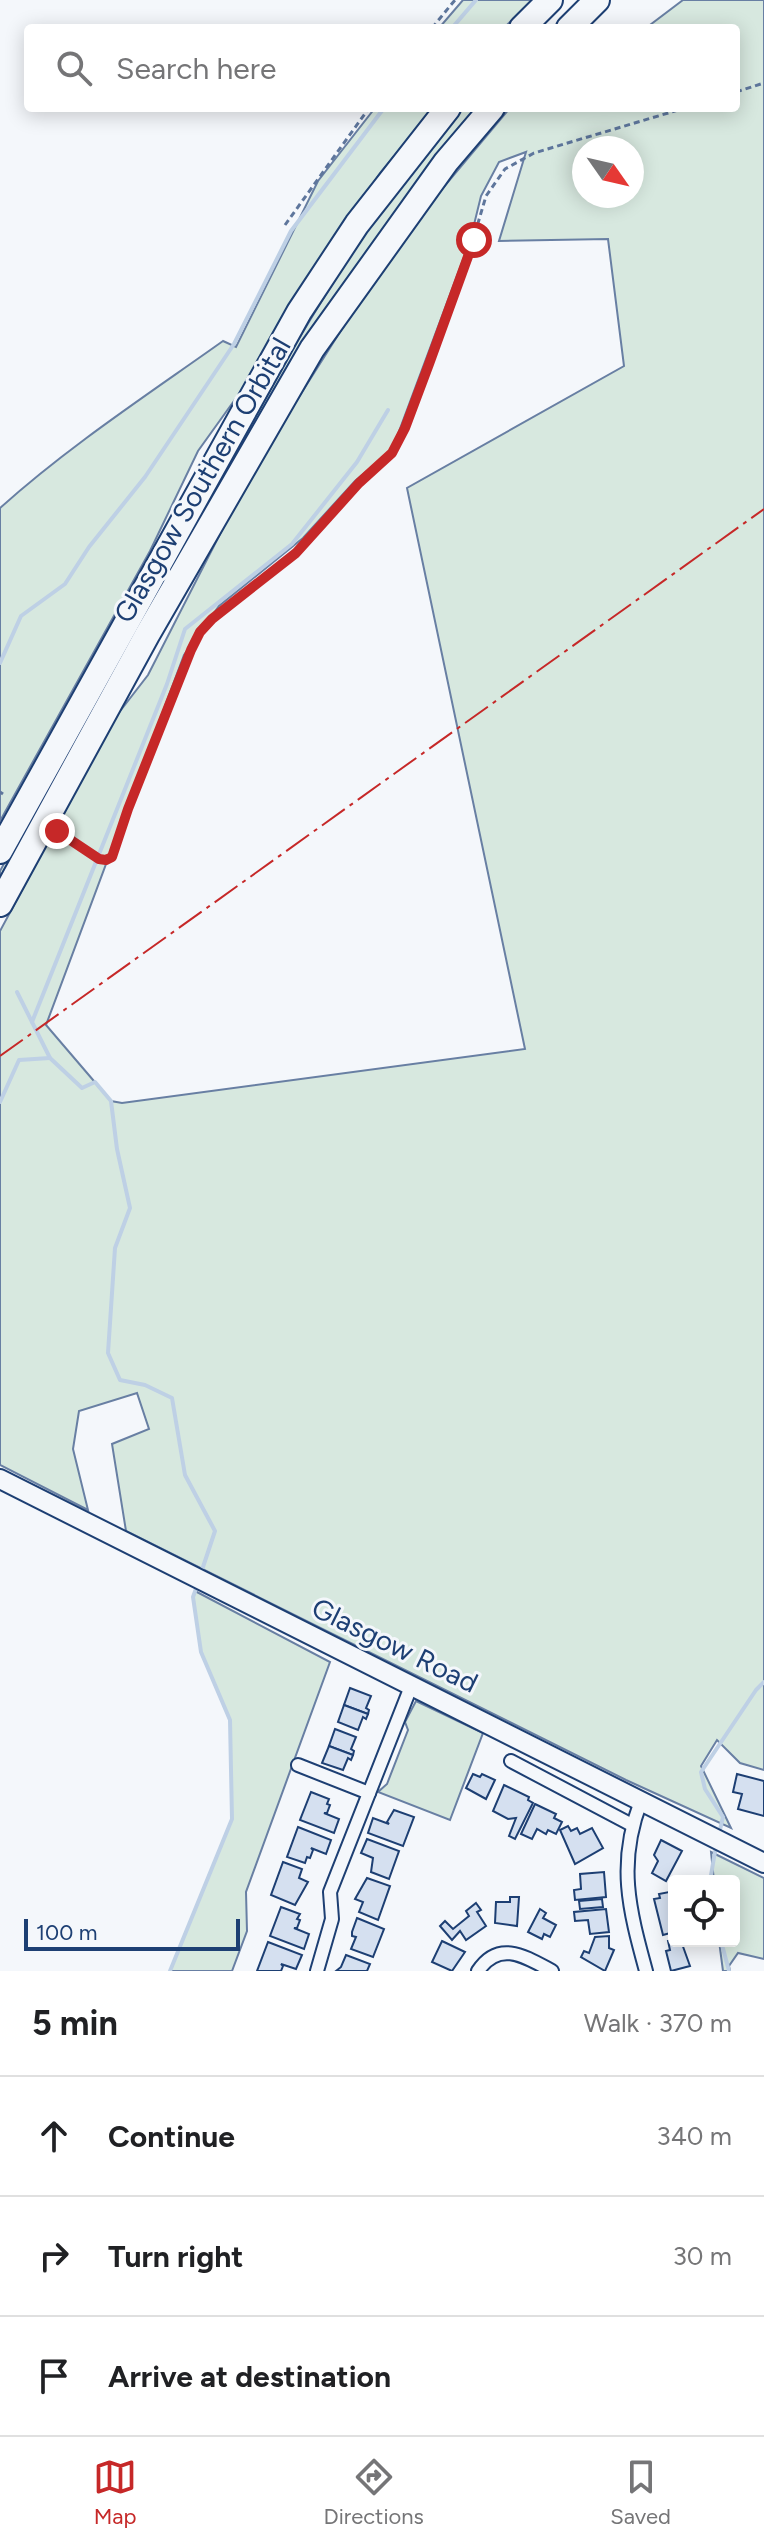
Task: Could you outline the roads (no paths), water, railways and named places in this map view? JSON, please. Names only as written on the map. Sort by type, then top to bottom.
[{"type":"highway","points":[[526,24],[550,0]]},
{"type":"highway","points":[[573,24],[597,0]]},
{"type":"highway","name":"Glasgow Southern Orbital","points":[[0,851],[299,312],[357,224],[445,112]]},
{"type":"highway","name":"Glasgow Southern Orbital","points":[[0,904],[147,635],[312,349],[446,162],[489,112]]},
{"type":"main road","name":"Glasgow Road","points":[[0,1479],[764,1863]]},
{"type":"street","points":[[317,1971],[332,1919],[330,1892],[412,1684]]},
{"type":"street","points":[[511,1761],[632,1825]]},
{"type":"street","points":[[298,1765],[369,1793]]},
{"type":"street","points":[[641,1801],[627,1851],[627,1883],[632,1918],[646,1971]]},
{"type":"street","points":[[478,1971],[484,1961],[505,1952],[520,1954],[552,1971]]},
{"type":"waterway","points":[[455,24],[476,0]]},
{"type":"waterway","points":[[0,663],[21,616],[65,584],[89,547],[145,477],[234,344],[291,231],[381,112]]},
{"type":"waterway","points":[[32,1022],[167,684],[185,629],[292,544],[357,462],[388,410]]},
{"type":"waterway","points":[[17,992],[50,1058],[82,1088],[95,1082],[111,1101],[117,1149],[130,1208],[115,1248],[108,1353],[120,1380],[145,1385],[172,1398],[185,1475],[215,1531],[201,1573]]},
{"type":"waterway","points":[[0,1102],[19,1060],[50,1058]]},
{"type":"waterway","points":[[170,1971],[232,1819],[230,1720],[201,1652],[193,1597],[197,1586]]},
{"type":"waterway","points":[[719,1834],[723,1817],[705,1789],[701,1772],[764,1682]]},
{"type":"waterway","points":[[711,1875],[716,1846]]},
{"type":"waterway","points":[[723,1947],[729,1971]]}]
